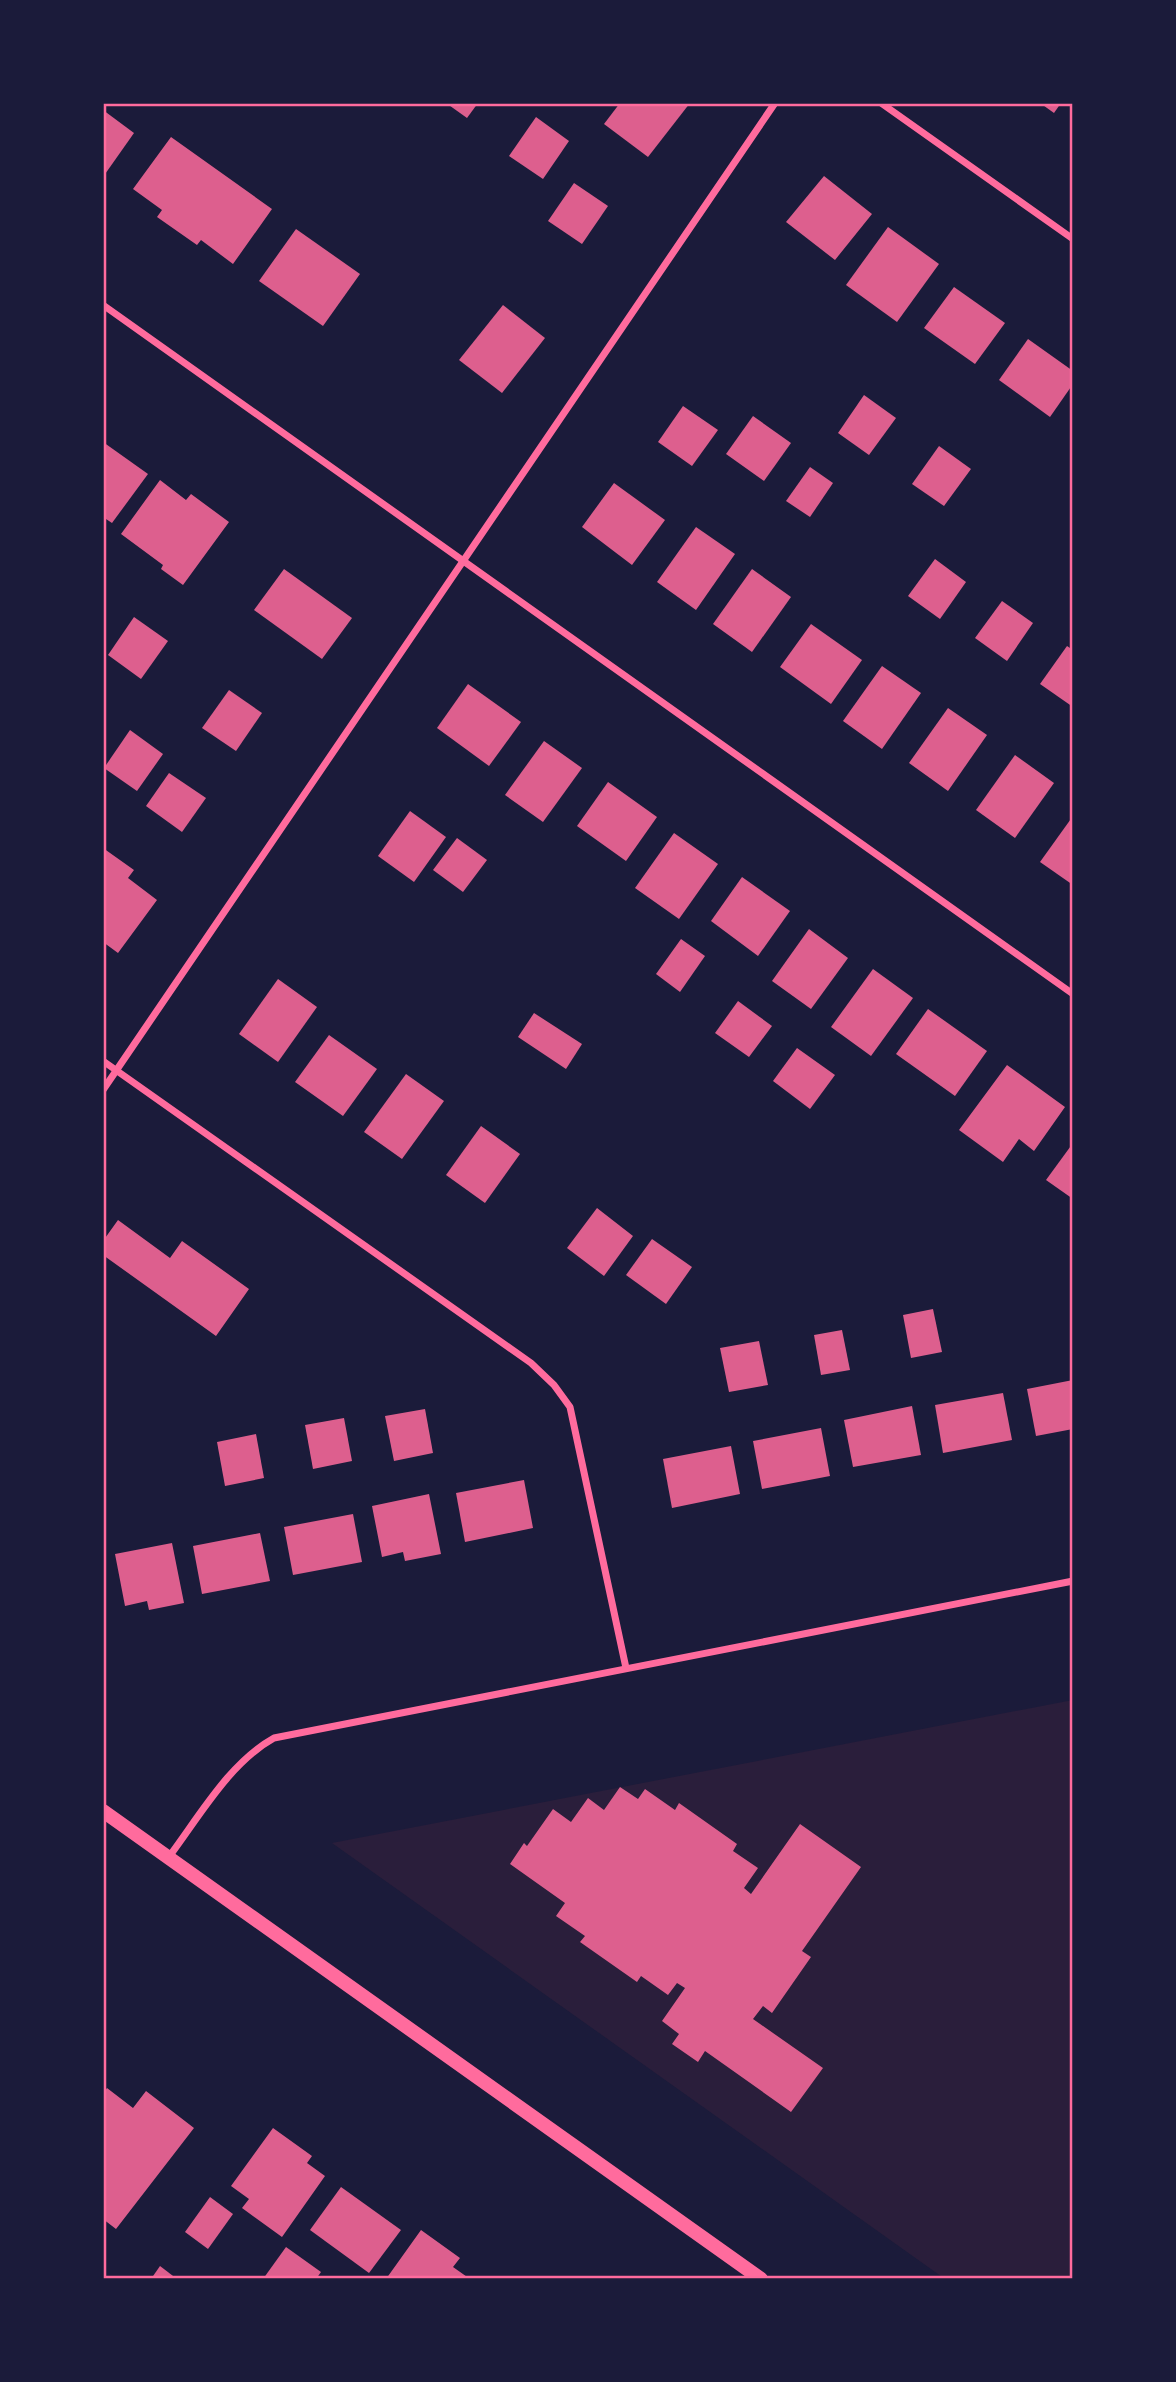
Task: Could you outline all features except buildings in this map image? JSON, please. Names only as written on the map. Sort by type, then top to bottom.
[{"type":"main road","points":[[103,1811],[761,2279]]},
{"type":"street","points":[[103,1090],[775,103]]},
{"type":"street","points":[[881,103],[1073,239]]},
{"type":"street","points":[[103,306],[1073,994]]},
{"type":"street","points":[[103,1061],[531,1363],[554,1385],[570,1407],[626,1668]]},
{"type":"street","points":[[168,1857],[240,1762],[256,1748],[274,1738],[1073,1581]]},
{"type":"shaded area","points":[[1073,1700],[1073,2279],[945,2279],[332,1843]]}]
